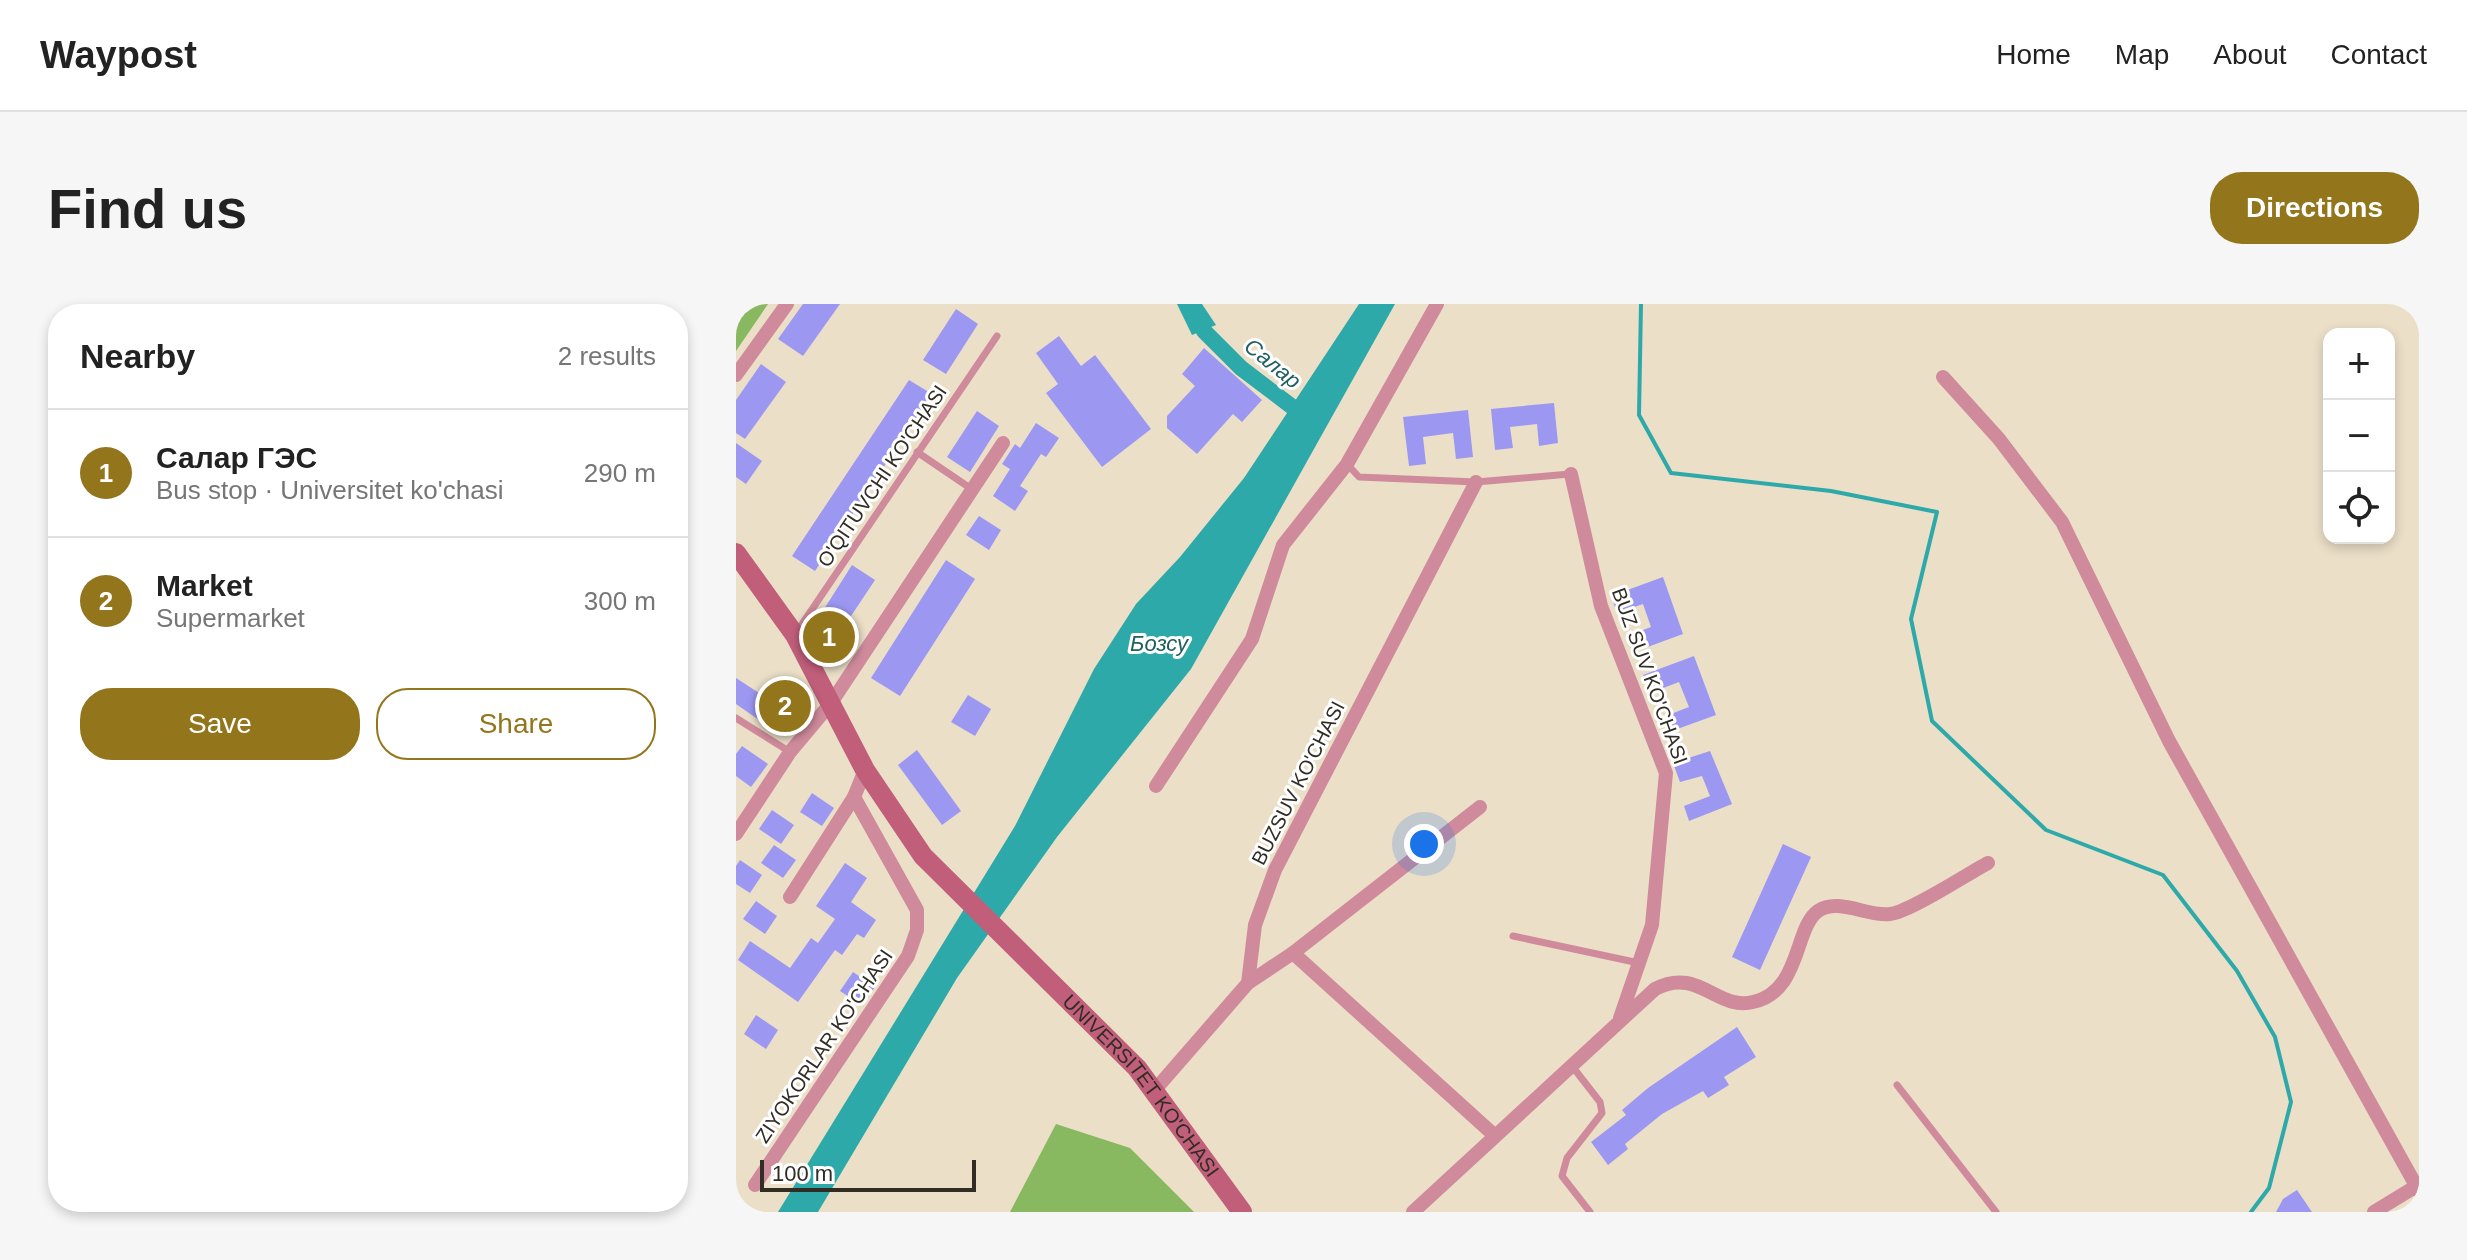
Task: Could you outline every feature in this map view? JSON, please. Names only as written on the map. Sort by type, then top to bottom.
[{"type":"main road","points":[[736,553],[795,635],[865,770]]},
{"type":"main road","name":"UNIVERSITET KO'CHASI","points":[[865,770],[903,830],[943,879],[1116,1044],[1242,1212]]},
{"type":"street","points":[[736,375],[787,304]]},
{"type":"street","points":[[1156,786],[1252,639],[1283,545],[1347,464],[1437,304]]},
{"type":"street","points":[[1943,377],[2009,450],[2062,522],[2169,741],[2396,1147],[2417,1189],[2374,1212]]},
{"type":"street","points":[[736,834],[790,752],[831,703],[1003,443]]},
{"type":"street","name":"BUZ SUV KO'CHASI","points":[[1571,474],[1601,606],[1666,773],[1652,925],[1619,1022]]},
{"type":"street","name":"BUZSUV KO'CHASI","points":[[1248,983],[1255,925],[1275,870],[1476,482]]},
{"type":"street","points":[[790,897],[854,797],[865,770]]},
{"type":"street","name":"ZIYOKORLAR KO'CHASI","points":[[755,1185],[908,956],[917,930],[917,910],[854,797]]},
{"type":"street","points":[[1154,1091],[1248,983],[1293,953],[1480,807]]},
{"type":"street","points":[[1413,1212],[1655,989],[1669,981],[1690,981],[1743,1003],[1755,1002],[1785,981],[1815,913],[1829,906],[1892,915],[1988,863]]},
{"type":"street","points":[[1293,953],[1494,1135]]},
{"type":"lane","name":"O'QITUVCHI KO'CHASI","points":[[795,635],[997,336]]},
{"type":"lane","points":[[917,452],[973,490]]},
{"type":"lane","name":"BUZ SUV KO'CHASI","points":[[1347,464],[1359,477],[1476,482],[1571,474]]},
{"type":"lane","points":[[736,718],[790,752]]},
{"type":"lane","points":[[1513,936],[1639,963]]},
{"type":"lane","points":[[1571,1065],[1600,1102],[1602,1113],[1567,1158],[1562,1176],[1590,1212]]},
{"type":"lane","points":[[1897,1085],[1996,1212]]},
{"type":"green space","points":[[736,304],[768,304],[736,351]]},
{"type":"green space","points":[[1056,1124],[1130,1148],[1194,1212],[1010,1212]]},
{"type":"water","name":"Салар","points":[[1177,304],[1202,304],[1216,325],[1192,335]]},
{"type":"water","name":"Бозсу","points":[[1359,304],[1395,304],[1191,669],[1057,837],[957,978],[818,1212],[778,1212],[1015,826],[1094,669],[1136,604],[1180,557],[1244,478]]},
{"type":"building","points":[[803,304],[840,304],[803,356],[778,339]]},
{"type":"building","points":[[956,309],[978,324],[946,374],[923,360]]},
{"type":"building","points":[[1059,336],[1081,366],[1095,355],[1151,429],[1102,467],[1046,393],[1058,384],[1036,353]]},
{"type":"building","points":[[1204,348],[1262,400],[1242,422],[1233,414],[1197,454],[1167,428],[1167,416],[1195,386],[1182,374]]},
{"type":"building","points":[[761,364],[786,382],[745,439],[736,433],[736,400]]},
{"type":"building","points":[[909,380],[932,394],[815,571],[792,556]]},
{"type":"building","points":[[1554,403],[1558,443],[1539,446],[1537,424],[1510,427],[1513,448],[1495,450],[1491,409]]},
{"type":"building","points":[[1468,410],[1473,457],[1456,459],[1453,433],[1423,437],[1426,464],[1409,466],[1403,417]]},
{"type":"building","points":[[977,411],[999,426],[970,472],[947,457]]},
{"type":"building","points":[[1036,423],[1059,438],[1046,457],[1041,454],[1020,486],[1028,491],[1015,511],[993,496],[1010,469],[1002,464],[1015,444],[1020,448]]},
{"type":"building","points":[[736,443],[762,461],[746,484],[736,477]]},
{"type":"building","points":[[979,516],[1001,530],[989,550],[966,535]]},
{"type":"building","points":[[946,560],[975,579],[900,696],[871,678]]},
{"type":"building","points":[[852,565],[875,580],[841,631],[819,617]]},
{"type":"building","points":[[1663,577],[1683,634],[1634,652],[1630,635],[1651,627],[1643,604],[1617,613],[1611,596]]},
{"type":"building","points":[[1694,656],[1716,715],[1669,732],[1663,717],[1689,707],[1679,682],[1650,693],[1643,675]]},
{"type":"building","points":[[736,678],[785,710],[772,729],[736,704]]},
{"type":"building","points":[[968,695],[991,709],[975,736],[951,722]]},
{"type":"building","points":[[742,746],[768,764],[751,787],[736,776],[736,754]]},
{"type":"building","points":[[917,750],[961,811],[942,825],[898,765]]},
{"type":"building","points":[[1710,751],[1732,804],[1689,821],[1684,806],[1710,796],[1702,776],[1680,782],[1673,763]]},
{"type":"building","points":[[812,793],[834,808],[822,826],[800,812]]},
{"type":"building","points":[[772,810],[794,825],[781,844],[759,829]]},
{"type":"building","points":[[1783,844],[1811,857],[1760,970],[1732,957]]},
{"type":"building","points":[[774,845],[796,860],[783,878],[761,863]]},
{"type":"building","points":[[740,860],[762,875],[750,893],[736,884],[736,866]]},
{"type":"building","points":[[845,863],[867,878],[851,902],[876,920],[864,938],[857,934],[842,955],[835,950],[798,1002],[738,960],[750,941],[790,968],[811,938],[818,943],[835,919],[816,906]]},
{"type":"building","points":[[756,901],[777,916],[765,934],[743,919]]},
{"type":"building","points":[[853,972],[875,987],[862,1005],[840,991]]},
{"type":"building","points":[[756,1015],[778,1030],[766,1049],[744,1034]]},
{"type":"building","points":[[1737,1027],[1756,1057],[1724,1077],[1729,1085],[1708,1098],[1703,1091],[1662,1114],[1625,1144],[1628,1149],[1608,1165],[1591,1142],[1626,1115],[1622,1110],[1648,1088]]},
{"type":"building","points":[[2297,1190],[2312,1212],[2276,1212],[2283,1199]]},
{"type":"waterway","name":"Салар","points":[[1190,304],[1204,331],[1241,368],[1303,415]]},
{"type":"waterway","points":[[1641,304],[1639,415],[1671,473],[1831,491],[1937,512],[1911,619],[1932,721],[2046,830],[2163,875],[2237,971],[2275,1037],[2291,1102],[2269,1188],[2251,1212]]},
{"type":"place","name":"Салар ГЭС","points":[[829,637]]},
{"type":"place","name":"Market","points":[[785,706]]}]
